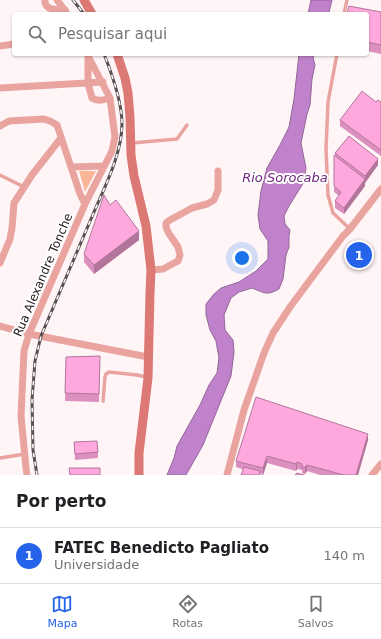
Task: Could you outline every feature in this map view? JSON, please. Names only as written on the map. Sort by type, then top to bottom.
[{"type":"main road","points":[[84,0],[91,12]]},
{"type":"main road","points":[[90,0],[97,12]]},
{"type":"main road","points":[[118,56],[128,93],[131,155],[134,176],[146,226],[151,270],[148,378],[139,453],[139,475]]},
{"type":"street","points":[[45,0],[46,7],[66,12]]},
{"type":"street","points":[[57,0],[66,12]]},
{"type":"street","points":[[0,46],[12,44]]},
{"type":"street","points":[[87,56],[88,83],[92,98],[99,101],[110,98]]},
{"type":"street","name":"Rua Alexandre Tonche","points":[[27,475],[21,416],[24,351],[29,334],[85,204],[112,151],[115,137],[110,98],[103,82],[88,56]]},
{"type":"street","points":[[0,88],[103,82]]},
{"type":"street","points":[[0,126],[10,121],[44,119],[57,125],[80,194],[85,204]]},
{"type":"street","points":[[0,263],[10,239],[14,204],[24,187],[61,138]]},
{"type":"street","points":[[71,167],[104,166]]},
{"type":"street","points":[[151,270],[163,269],[178,261],[180,255],[178,247],[168,232],[166,223],[192,208],[207,204],[214,200],[218,190],[218,171]]},
{"type":"street","points":[[227,475],[244,410],[264,353],[273,334],[290,307],[343,236],[381,189]]},
{"type":"street","points":[[0,326],[29,334],[148,357]]},
{"type":"street","points":[[372,475],[381,464]]},
{"type":"lane","points":[[344,12],[347,0]]},
{"type":"lane","points":[[336,56],[328,102],[326,149],[328,195],[333,213],[350,229]]},
{"type":"lane","points":[[131,144],[177,139],[187,125]]},
{"type":"lane","points":[[0,175],[24,187]]},
{"type":"lane","points":[[103,401],[105,377],[109,372],[148,378]]},
{"type":"lane","points":[[0,458],[24,454]]},
{"type":"shaded area","points":[[79,171],[96,171],[85,192]]},
{"type":"water","points":[[311,0],[332,0],[329,12],[308,12]]},
{"type":"water","name":"Rio Sorocaba","points":[[299,56],[314,56],[313,58],[315,65],[312,79],[310,105],[301,143],[306,168],[304,182],[284,216],[285,224],[290,230],[289,247],[286,255],[283,279],[279,289],[271,292],[266,293],[252,288],[239,292],[231,298],[224,315],[225,330],[233,340],[234,352],[231,376],[203,445],[186,475],[167,475],[177,446],[200,405],[209,385],[217,373],[219,358],[216,341],[210,330],[206,315],[206,304],[221,288],[239,282],[256,271],[268,259],[268,241],[260,229],[258,215],[261,191],[267,168],[289,127]]},
{"type":"building","points":[[349,6],[381,12],[381,45],[369,42],[369,12],[348,12]]},
{"type":"building","points":[[362,91],[376,102],[378,100],[381,102],[381,150],[340,120]]},
{"type":"building","points":[[349,136],[378,159],[365,176],[335,153]]},
{"type":"building","points":[[334,155],[365,179],[344,208],[335,201],[341,192],[334,186]]},
{"type":"building","points":[[104,195],[110,205],[116,200],[139,231],[94,265],[84,254]]},
{"type":"building","points":[[100,356],[99,394],[65,393],[66,357]]},
{"type":"building","points":[[256,397],[368,434],[356,475],[344,475],[307,465],[302,467],[302,464],[297,462],[296,464],[267,456],[263,468],[236,461]]},
{"type":"building","points":[[97,441],[98,452],[75,454],[74,442]]},
{"type":"building","points":[[244,467],[260,471],[259,475],[241,475]]},
{"type":"building","points":[[69,468],[100,468],[100,475],[70,475]]},
{"type":"railway","points":[[73,0],[82,12]]},
{"type":"railway","points":[[37,475],[33,450],[32,400],[35,361],[41,336],[111,172],[119,148],[121,136],[122,116],[113,79],[105,56]]},
{"type":"place","name":"FATEC Benedicto Pagliato","points":[[359,255]]}]
